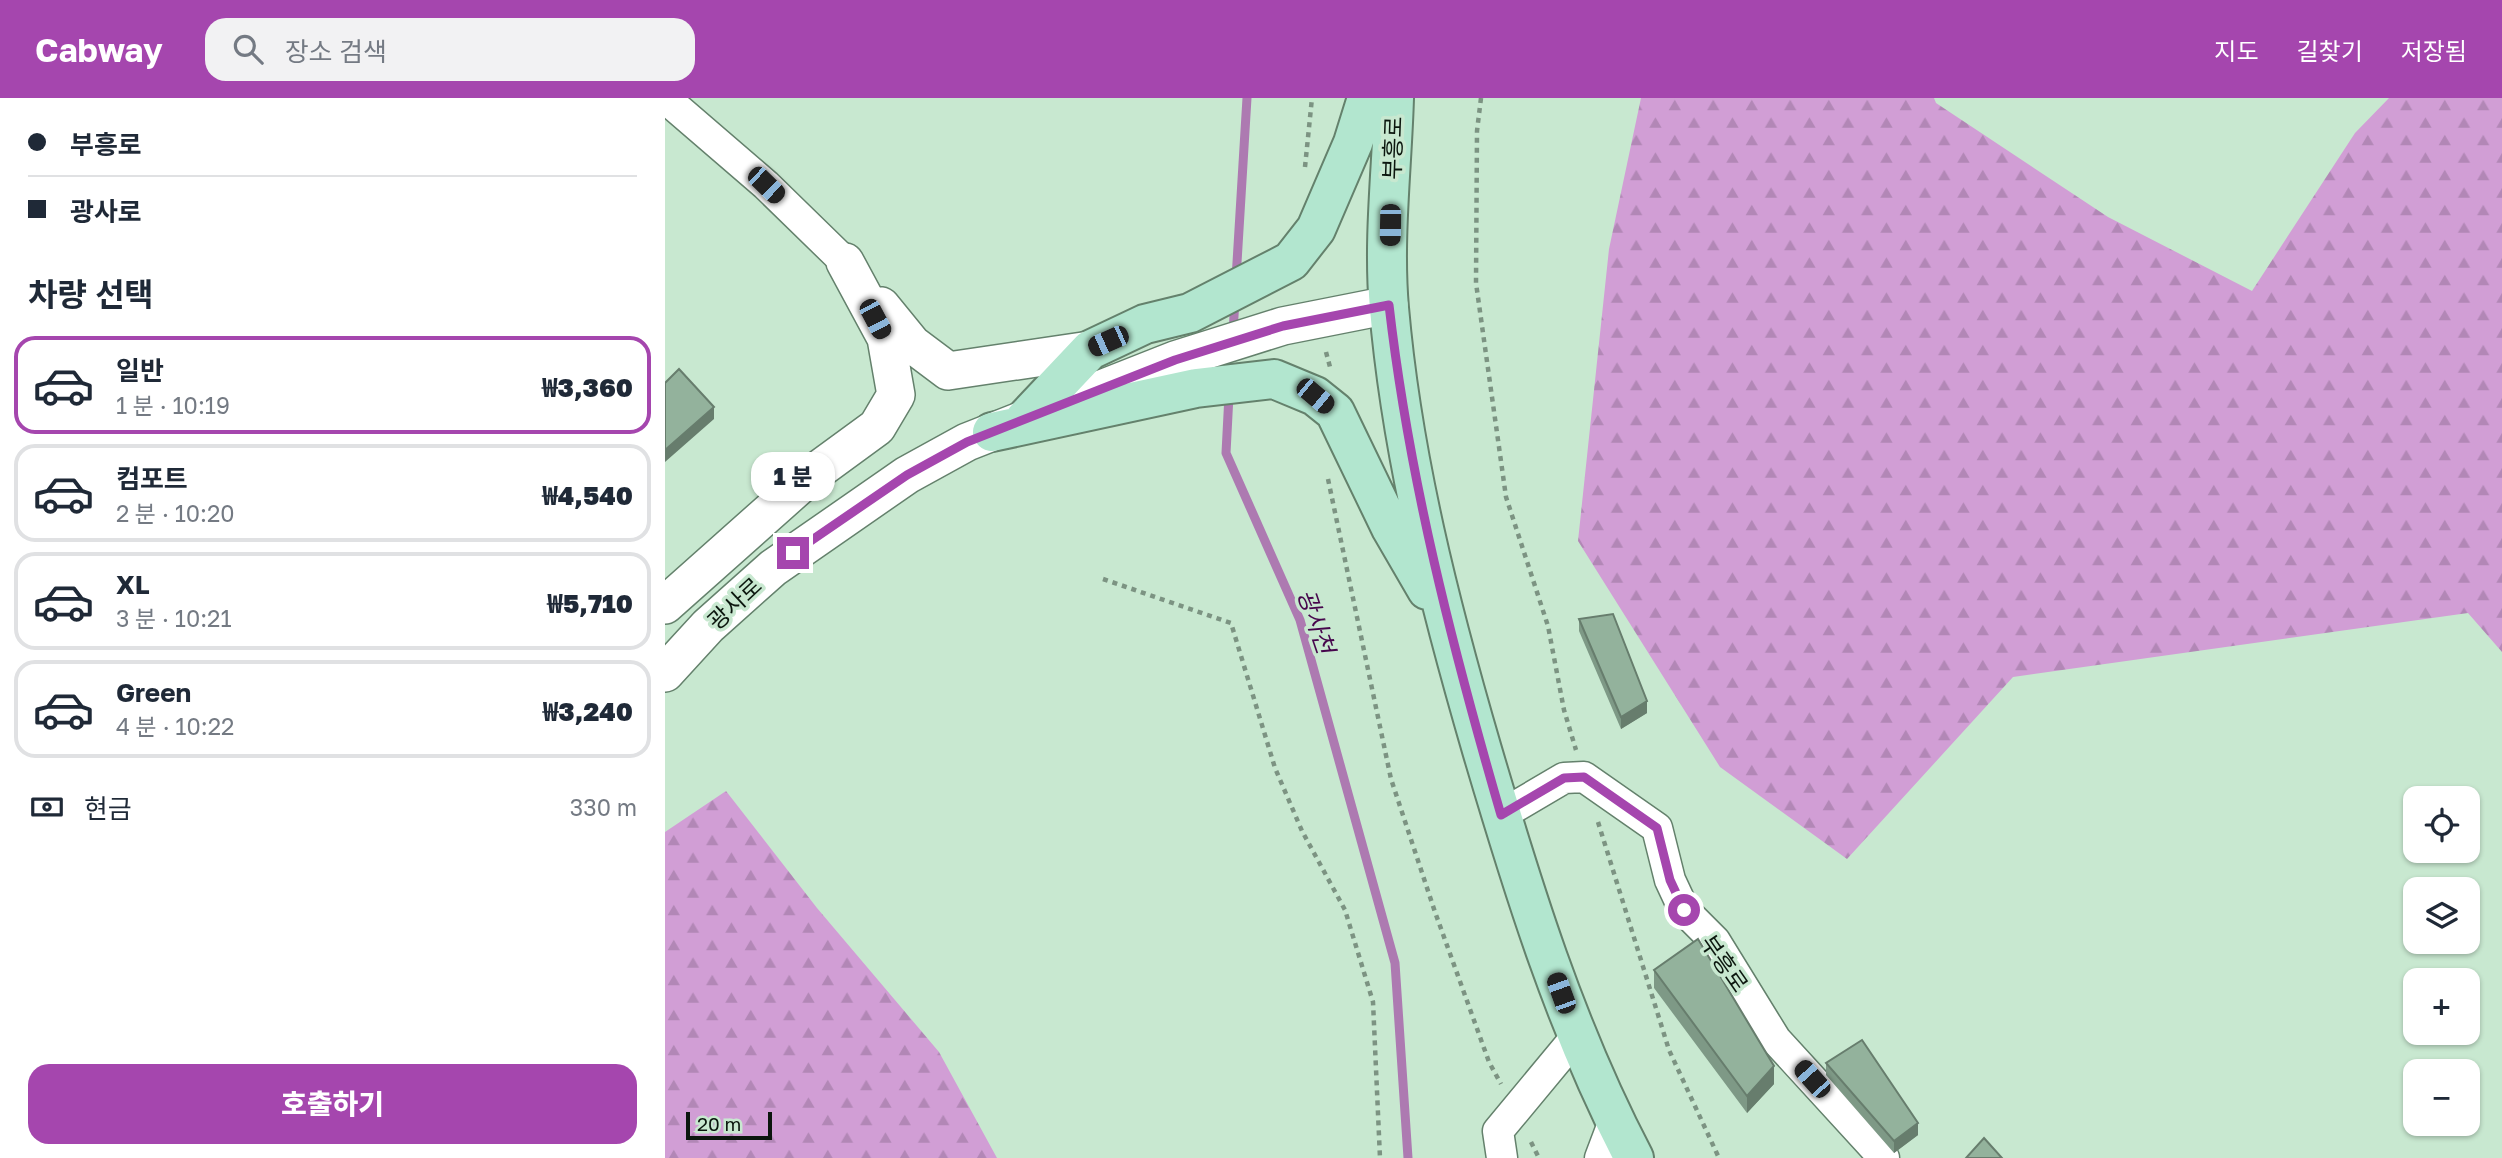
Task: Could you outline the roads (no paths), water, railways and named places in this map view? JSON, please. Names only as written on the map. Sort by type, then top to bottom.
[{"type":"main road","points":[[1008,426],[1090,350],[1145,324],[1190,313],[1291,261],[1317,229],[1353,143],[1367,98]]},
{"type":"main road","name":"부흥로","points":[[1394,98],[1389,305],[1398,389],[1427,541],[1447,625],[1501,815],[1576,1037],[1634,1158]]},
{"type":"main road","points":[[1008,426],[1185,374],[1274,379],[1315,396],[1335,412],[1391,528],[1447,625]]},
{"type":"street","points":[[665,98],[766,185],[845,262],[912,344],[948,371],[1090,350]]},
{"type":"street","points":[[665,605],[810,476],[877,426],[896,395],[885,338],[845,262]]},
{"type":"street","points":[[1185,374],[1283,326],[1389,305]]},
{"type":"street","name":"광사로","points":[[665,673],[708,626],[773,568],[907,475],[1008,426]]},
{"type":"street","name":"부흥로","points":[[1501,815],[1564,778],[1584,777],[1657,828],[1670,880],[1684,910],[1715,941],[1776,1040],[1884,1158]]},
{"type":"street","points":[[1502,1158],[1498,1131],[1576,1037]]},
{"type":"street","points":[[1600,1158],[1614,1121]]},
{"type":"waterway","name":"광사천","points":[[1236,279],[1247,98]]},
{"type":"waterway","name":"광사천","points":[[1233,332],[1235,300]]},
{"type":"waterway","name":"광사천","points":[[1229,395],[1226,453],[1300,620],[1395,963],[1408,1158]]}]
